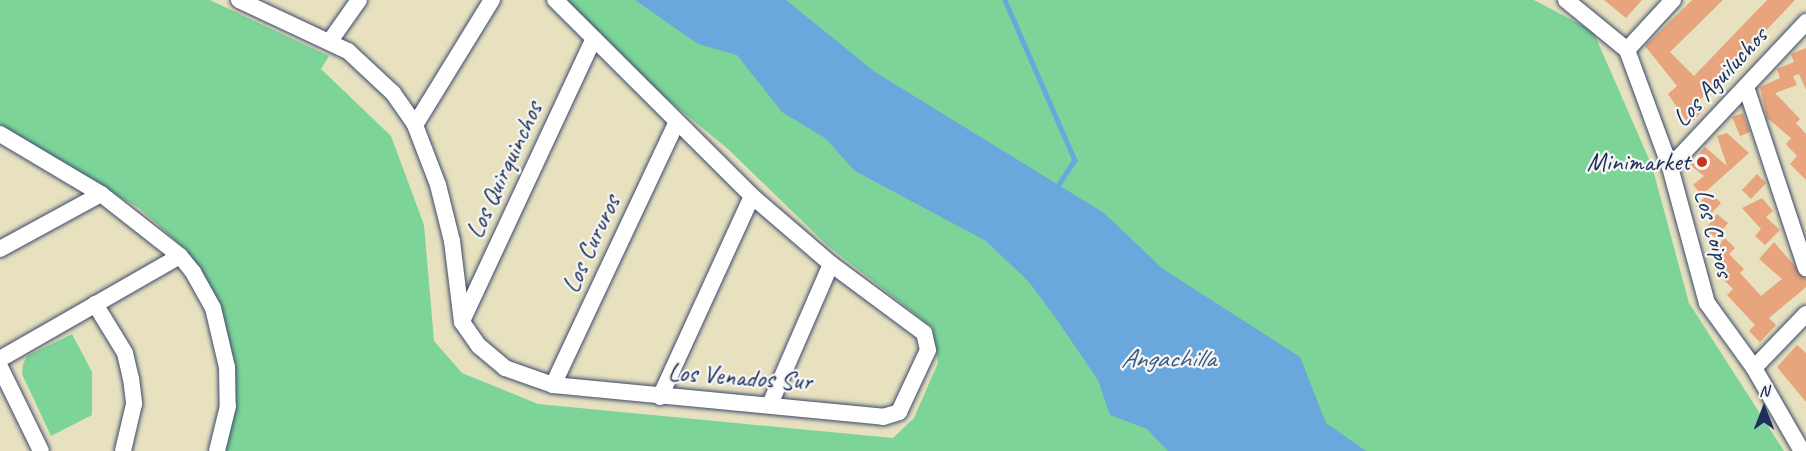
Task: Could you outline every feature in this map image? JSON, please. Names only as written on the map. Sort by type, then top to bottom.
[{"type":"street","name":"Los Venados Sur","points":[[239,0],[330,41],[380,78],[415,125],[447,216],[462,322],[479,346],[505,368],[553,385],[660,397],[771,402],[883,417],[906,404],[928,350],[927,337],[831,264],[752,196],[676,124],[555,0]]},
{"type":"street","points":[[330,41],[359,0]]},
{"type":"street","points":[[415,125],[492,0]]},
{"type":"street","points":[[1566,0],[1627,50],[1673,0]]},
{"type":"street","name":"Los Aguiluchos","points":[[1670,167],[1806,22]]},
{"type":"street","name":"Los Quirquinchos","points":[[462,322],[593,40]]},
{"type":"street","name":"Los Coipos","points":[[1627,50],[1670,167],[1707,303],[1754,368],[1802,451]]},
{"type":"street","points":[[1746,87],[1806,268]]},
{"type":"street","name":"Los Cururos","points":[[553,385],[676,124]]},
{"type":"street","points":[[2,137],[102,194],[180,256],[208,299],[225,348],[228,406],[217,451]]},
{"type":"street","points":[[0,249],[102,194]]},
{"type":"street","points":[[660,397],[752,196]]},
{"type":"street","points":[[0,358],[180,256]]},
{"type":"street","points":[[771,402],[831,264]]},
{"type":"street","points":[[95,304],[125,353],[131,378],[134,404],[123,451]]},
{"type":"street","points":[[1754,368],[1806,314]]},
{"type":"street","points":[[0,367],[41,451]]},
{"type":"green space","points":[[0,0],[210,0],[329,56],[321,69],[391,136],[424,225],[434,341],[462,373],[538,404],[893,438],[914,418],[938,363],[932,327],[828,246],[728,149],[650,85],[566,0],[1534,0],[1593,31],[1652,166],[1689,303],[1784,451],[224,451],[228,437],[208,285],[185,249],[139,208],[0,128]]},
{"type":"green space","points":[[72,334],[92,372],[92,415],[51,436],[22,374],[23,364],[27,356]]},
{"type":"water","name":"Angachilla","points":[[635,0],[786,0],[875,72],[1104,213],[1163,269],[1300,357],[1326,423],[1366,451],[1168,451],[1147,429],[1110,415],[1098,380],[1057,320],[1029,282],[986,241],[855,171],[825,138],[782,112],[737,55],[698,44]]},
{"type":"building","points":[[1604,0],[1642,0],[1626,18]]},
{"type":"building","points":[[1692,0],[1723,0],[1670,52],[1694,76],[1767,0],[1795,0],[1698,102],[1705,108],[1689,125],[1668,94],[1677,86],[1645,46]]},
{"type":"building","points":[[1806,48],[1806,90],[1799,74],[1793,76],[1797,85],[1775,93],[1800,119],[1796,123],[1806,134],[1806,180],[1790,164],[1797,156],[1786,144],[1791,138],[1767,118],[1760,87],[1780,78],[1777,69],[1794,62],[1791,54]]},
{"type":"building","points":[[1743,113],[1750,132],[1740,136],[1732,117]]},
{"type":"building","points":[[1727,133],[1749,153],[1702,195],[1693,185],[1704,176],[1690,165],[1705,147],[1727,166],[1717,136]]},
{"type":"building","points":[[1757,174],[1766,183],[1751,199],[1742,190]]},
{"type":"building","points":[[1710,192],[1721,203],[1707,218],[1696,206]]},
{"type":"building","points":[[1762,198],[1773,211],[1766,217],[1780,230],[1765,245],[1755,236],[1761,229],[1742,208]]},
{"type":"building","points":[[1717,214],[1728,223],[1716,238],[1705,229]]},
{"type":"building","points":[[1725,238],[1735,248],[1729,254],[1744,269],[1740,273],[1761,296],[1782,279],[1759,259],[1774,242],[1806,279],[1806,287],[1769,318],[1776,325],[1760,342],[1749,331],[1755,325],[1727,295],[1733,289],[1719,275],[1726,268],[1710,253]]},
{"type":"building","points":[[1797,345],[1806,353],[1806,402],[1777,367]]},
{"type":"waterway","points":[[1005,0],[1075,160],[1059,185]]},
{"type":"place","name":"Minimarket","points":[[1702,162]]}]
